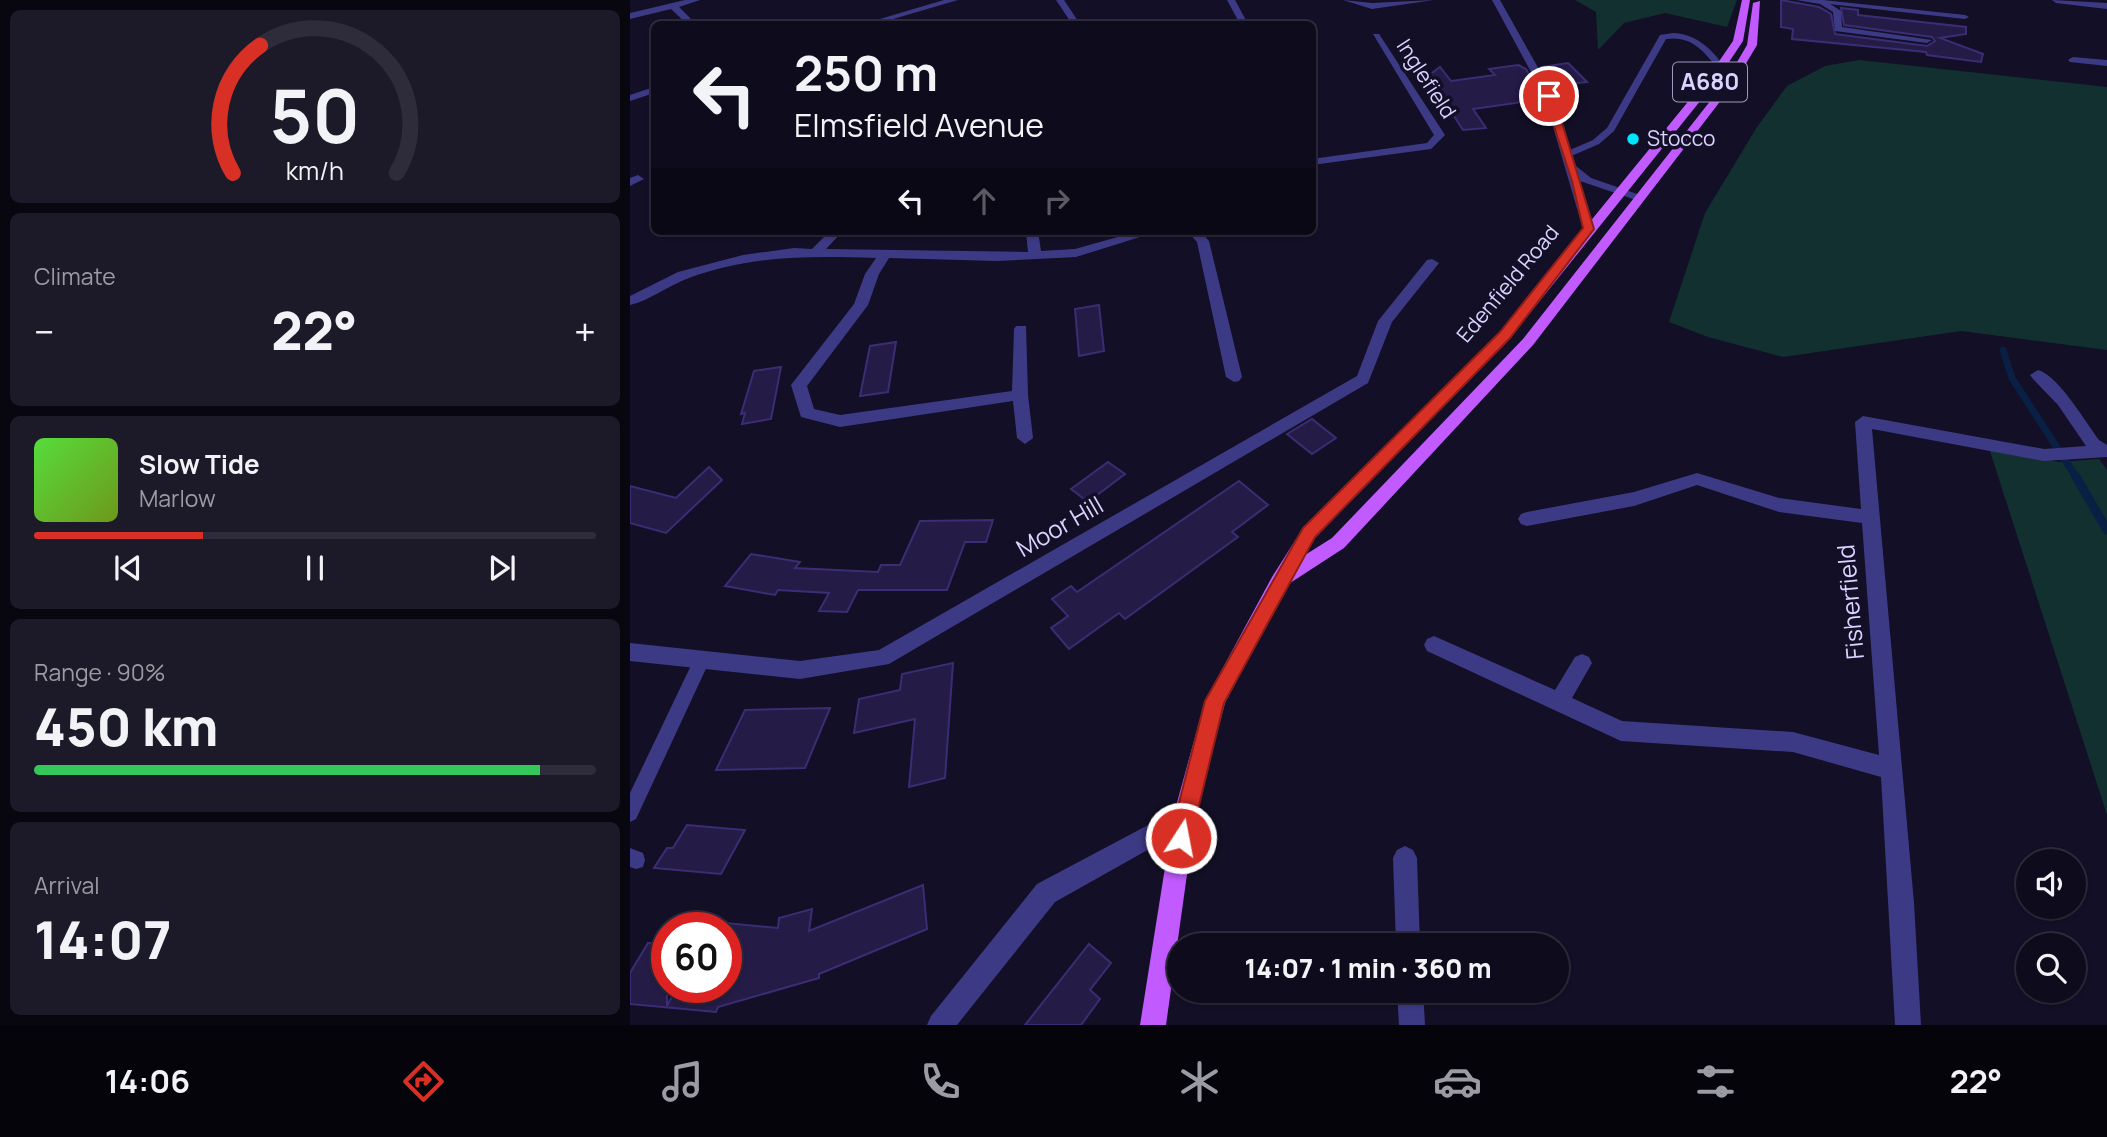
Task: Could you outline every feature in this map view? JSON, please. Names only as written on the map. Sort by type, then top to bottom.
[{"type":"main road","name":"Edenfield Road","points":[[1153,1025],[1184,817],[1215,701],[1279,582],[1309,533],[1505,335],[1721,67],[1738,41],[1746,0]]},
{"type":"main road","name":"Edenfield Road","points":[[1279,582],[1338,543],[1528,342],[1730,82],[1752,45],[1758,0]]},
{"type":"main road","points":[[1447,393],[1469,405]]},
{"type":"street","points":[[630,16],[675,8],[696,0]]},
{"type":"street","points":[[901,0],[912,12]]},
{"type":"street","points":[[879,21],[954,0]]},
{"type":"street","points":[[1060,0],[1074,21]]},
{"type":"street","points":[[1231,0],[1242,21]]},
{"type":"street","points":[[1347,0],[1372,6],[1430,0]]},
{"type":"street","points":[[1496,0],[1549,96],[1588,229]]},
{"type":"street","points":[[1800,0],[1822,2],[1837,11],[1838,29],[1927,40]]},
{"type":"street","points":[[2056,0],[2107,6]]},
{"type":"street","points":[[675,8],[689,21]]},
{"type":"street","name":"Inglefield","points":[[1316,161],[1431,146],[1440,135],[1376,36]]},
{"type":"street","points":[[2073,60],[2107,63]]},
{"type":"street","points":[[630,98],[651,91]]},
{"type":"street","points":[[1571,168],[1587,180],[1640,198]]},
{"type":"street","points":[[815,253],[834,235]]},
{"type":"street","points":[[1032,235],[1035,256]]},
{"type":"street","points":[[630,301],[683,275],[748,258],[794,252],[884,256],[1035,256],[1076,253],[1139,235]]},
{"type":"street","points":[[1197,235],[1203,241],[1234,377]]},
{"type":"street","points":[[884,256],[872,274],[861,305],[800,386],[807,413],[840,421],[1020,395]]},
{"type":"street","name":"Moor Hill","points":[[630,652],[800,670],[882,658],[1363,379],[1385,320],[1432,263]]},
{"type":"street","points":[[1021,329],[1020,395],[1025,438]]},
{"type":"street","points":[[2038,375],[2044,384],[2057,394],[2083,434],[2103,451]]},
{"type":"street","points":[[2057,394],[2075,394]]},
{"type":"street","name":"Fisherfield","points":[[1908,1025],[1863,422],[2044,455],[2103,451]]},
{"type":"street","points":[[1527,519],[1634,499],[1697,478],[1779,505],[1871,517]]},
{"type":"street","points":[[1434,645],[1621,731],[1793,742],[1891,769]]},
{"type":"street","points":[[1559,702],[1582,663]]},
{"type":"street","points":[[940,1025],[1046,893],[1184,817]]},
{"type":"street","points":[[1405,858],[1408,933]]},
{"type":"street","points":[[1411,1003],[1412,1025]]},
{"type":"lane","points":[[1822,2],[1965,17]]},
{"type":"lane","points":[[1566,155],[1596,142],[1611,129],[1663,37],[1695,39],[1721,67]]},
{"type":"lane","points":[[630,813],[702,660]]},
{"type":"green space","points":[[1575,0],[1737,0],[1727,27],[1665,13],[1624,23],[1598,50],[1596,12]]},
{"type":"green space","points":[[1859,60],[2107,87],[2107,350],[1961,331],[1783,357],[1708,337],[1669,322],[1705,213],[1757,127],[1787,86],[1825,66]]},
{"type":"green space","points":[[1988,445],[2058,462],[2099,459],[2107,470],[2107,815]]},
{"type":"building","points":[[1781,0],[1819,7],[1831,14],[1835,34],[1927,46],[1935,41],[1932,37],[1844,25],[1841,8],[1858,10],[1858,15],[1966,27],[1966,34],[1940,38],[1983,54],[1981,62],[1927,55],[1926,52],[1792,39],[1793,29],[1781,27]]},
{"type":"building","points":[[1568,63],[1587,82],[1552,86],[1541,67]]},
{"type":"building","points":[[1518,65],[1526,69],[1537,88],[1520,90],[1529,101],[1473,109],[1486,128],[1463,130],[1428,76],[1440,67],[1451,81],[1495,75],[1489,69]]},
{"type":"building","points":[[1099,305],[1104,351],[1079,356],[1075,309]]},
{"type":"building","points":[[896,342],[888,392],[860,396],[870,346]]},
{"type":"building","points":[[781,367],[771,419],[742,424],[745,413],[741,414],[754,371]]},
{"type":"building","points":[[1312,419],[1336,438],[1312,454],[1287,434]]},
{"type":"building","points":[[1108,462],[1125,474],[1088,502],[1071,489]]},
{"type":"building","points":[[709,467],[722,480],[666,533],[630,523],[630,486],[676,498]]},
{"type":"building","points":[[1239,481],[1268,505],[1232,532],[1238,537],[1125,619],[1119,613],[1069,649],[1051,628],[1068,616],[1052,599],[1071,586],[1077,592]]},
{"type":"building","points":[[993,520],[986,542],[965,542],[947,590],[858,590],[847,612],[819,611],[829,593],[778,590],[775,595],[725,586],[751,554],[800,562],[795,568],[878,572],[881,565],[900,565],[920,521]]},
{"type":"building","points":[[953,663],[945,778],[909,787],[915,719],[854,733],[859,699],[900,690],[902,674]]},
{"type":"building","points":[[830,708],[805,768],[716,770],[745,710]]},
{"type":"building","points":[[687,825],[745,830],[721,874],[654,868],[667,848],[673,848]]},
{"type":"building","points":[[923,885],[927,929],[819,974],[819,978],[742,1000],[742,925],[778,928],[779,918],[812,909],[809,931]]},
{"type":"building","points":[[648,943],[651,943],[651,1003],[667,1003],[667,1006],[669,1003],[732,1003],[718,1007],[716,1012],[630,1004],[630,973]]},
{"type":"building","points":[[1089,944],[1111,963],[1090,990],[1100,999],[1081,1025],[1025,1025]]},
{"type":"waterway","points":[[2003,350],[2012,378],[2076,477]]},
{"type":"waterway","points":[[2075,475],[2107,530]]},
{"type":"place","name":"Stocco","points":[[1633,139]]},
{"type":"route","points":[[1181,838],[1184,817],[1215,701],[1279,582],[1309,533],[1505,335],[1588,229],[1577,181],[1566,155],[1549,96]]}]
